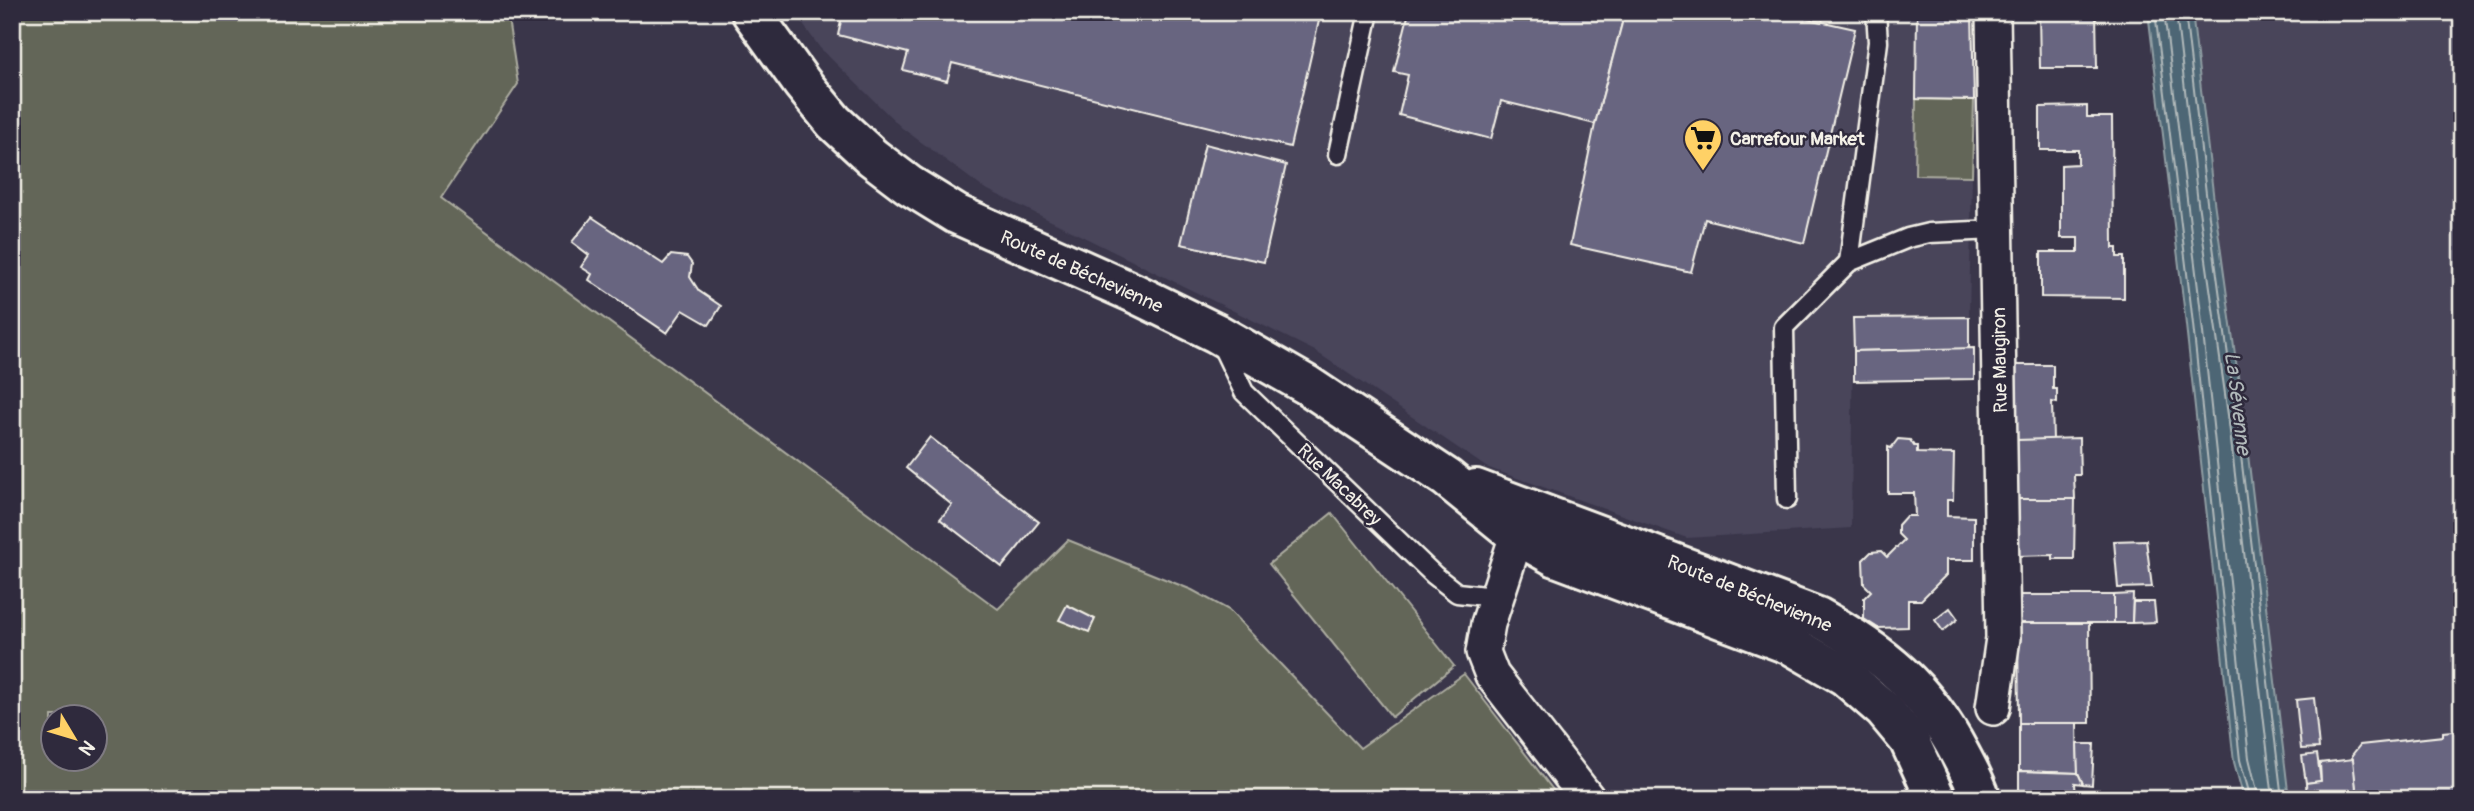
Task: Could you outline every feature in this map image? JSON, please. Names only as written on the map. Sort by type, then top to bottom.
[{"type":"street","name":"Rue Maugiron","points":[[1993,12],[2003,638],[1993,708]]},
{"type":"street","name":"Route de Béchevienne","points":[[754,14],[802,83],[834,122],[872,157],[909,185],[956,215],[1134,293],[1216,333],[1307,385],[1447,478],[1517,535],[1556,557],[1793,646],[1845,676],[1884,710],[1909,740],[1936,799]]},
{"type":"street","name":"Route de Béchevienne","points":[[1447,478],[1818,617],[1857,638],[1891,664],[1922,695],[1950,735],[1981,799]]},
{"type":"street","points":[[1517,535],[1495,597],[1483,652],[1492,675],[1588,799]]},
{"type":"lane","points":[[1338,154],[1369,12]]},
{"type":"lane","points":[[1849,262],[1878,42],[1876,12]]},
{"type":"lane","points":[[1787,499],[1784,327],[1849,262],[1919,235],[1997,230]]},
{"type":"lane","name":"Rue Macabrey","points":[[1216,333],[1244,392],[1434,575],[1457,593],[1495,597]]},
{"type":"shaded area","points":[[794,12],[1917,12],[1915,175],[1972,176],[1969,317],[1853,318],[1851,528],[1687,538],[1486,467],[1315,351],[982,187],[902,128],[820,48]]},
{"type":"shaded area","points":[[2192,12],[2462,12],[2462,799],[2289,799]]},
{"type":"green space","points":[[12,12],[507,12],[518,84],[441,198],[998,609],[1068,540],[1192,590],[1229,610],[1360,748],[1464,674],[1560,799],[12,799]]},
{"type":"green space","points":[[1916,99],[1974,100],[1972,176],[1915,175]]},
{"type":"green space","points":[[1332,513],[1454,666],[1392,717],[1269,564]]},
{"type":"water","name":"La Sévenne","points":[[2148,12],[2192,12],[2289,799],[2244,799],[2234,762],[2184,307]]},
{"type":"building","points":[[843,12],[1321,12],[1290,147],[952,63],[947,81],[903,70],[908,53],[838,35]]},
{"type":"building","points":[[1409,12],[1625,12],[1595,124],[1501,101],[1491,139],[1399,115],[1408,75],[1394,72]]},
{"type":"building","name":"Carrefour Market","points":[[1625,12],[1779,12],[1855,29],[1804,243],[1705,219],[1691,272],[1570,245],[1595,124]]},
{"type":"building","points":[[1793,12],[1824,12],[1822,22],[1792,16]]},
{"type":"building","points":[[1917,12],[1972,12],[1974,100],[1916,99]]},
{"type":"building","points":[[2039,12],[2096,12],[2097,68],[2040,68]]},
{"type":"building","points":[[2087,106],[2087,117],[2112,117],[2113,248],[2117,248],[2117,257],[2124,257],[2124,298],[2041,297],[2041,252],[2078,252],[2078,238],[2061,238],[2061,165],[2078,164],[2078,150],[2040,150],[2040,107]]},
{"type":"building","points":[[1205,144],[1286,165],[1264,262],[1181,244]]},
{"type":"building","points":[[592,217],[663,264],[671,255],[687,257],[692,264],[690,277],[699,291],[721,306],[709,325],[683,310],[667,333],[589,280],[592,274],[581,267],[589,255],[572,242]]},
{"type":"building","points":[[1969,317],[1969,349],[1854,351],[1853,318]]},
{"type":"building","points":[[1974,348],[1974,379],[1854,381],[1854,351]]},
{"type":"building","points":[[2016,365],[2053,365],[2053,389],[2057,389],[2057,403],[2052,402],[2053,440],[2017,440]]},
{"type":"building","points":[[930,437],[1039,522],[1002,567],[940,519],[952,505],[906,468]]},
{"type":"building","points":[[2079,438],[2080,475],[2074,475],[2075,499],[2018,499],[2017,440]]},
{"type":"building","points":[[1898,439],[1910,440],[1917,446],[1917,453],[1954,454],[1953,500],[1947,500],[1947,516],[1974,517],[1974,560],[1946,560],[1946,575],[1921,600],[1908,600],[1908,627],[1878,628],[1864,619],[1864,598],[1871,591],[1864,584],[1863,560],[1871,552],[1881,551],[1887,557],[1904,540],[1898,534],[1898,525],[1906,516],[1915,516],[1914,493],[1888,493],[1888,447],[1891,448]]},
{"type":"building","points":[[2018,499],[2075,499],[2074,559],[2053,559],[2053,555],[2018,556]]},
{"type":"building","points":[[2146,540],[2152,587],[2118,588],[2114,541]]},
{"type":"building","points":[[2133,594],[2132,623],[2114,623],[2114,595]]},
{"type":"building","points":[[2018,595],[2114,595],[2114,623],[2018,623]]},
{"type":"building","points":[[2133,602],[2154,602],[2156,622],[2132,623]]},
{"type":"building","points":[[1067,605],[1095,619],[1089,632],[1059,620]]},
{"type":"building","points":[[1950,608],[1958,619],[1943,631],[1935,620]]},
{"type":"building","points":[[2018,623],[2089,623],[2090,723],[2019,723]]},
{"type":"building","points":[[2314,698],[2319,748],[2301,749],[2296,700]]},
{"type":"building","points":[[2019,723],[2077,723],[2078,773],[2019,771]]},
{"type":"building","points":[[2462,730],[2462,799],[2357,799],[2352,755],[2360,745],[2443,736],[2443,732]]},
{"type":"building","points":[[2077,744],[2094,744],[2092,785],[2083,784],[2078,773]]},
{"type":"building","points":[[2317,754],[2321,781],[2306,783],[2302,756]]},
{"type":"building","points":[[2353,759],[2357,799],[2307,799],[2306,783],[2321,781],[2320,763]]},
{"type":"building","points":[[2019,771],[2078,773],[2083,784],[2075,783],[2076,799],[2019,799]]},
{"type":"place","name":"Carrefour Market","points":[[1703,172]]}]
